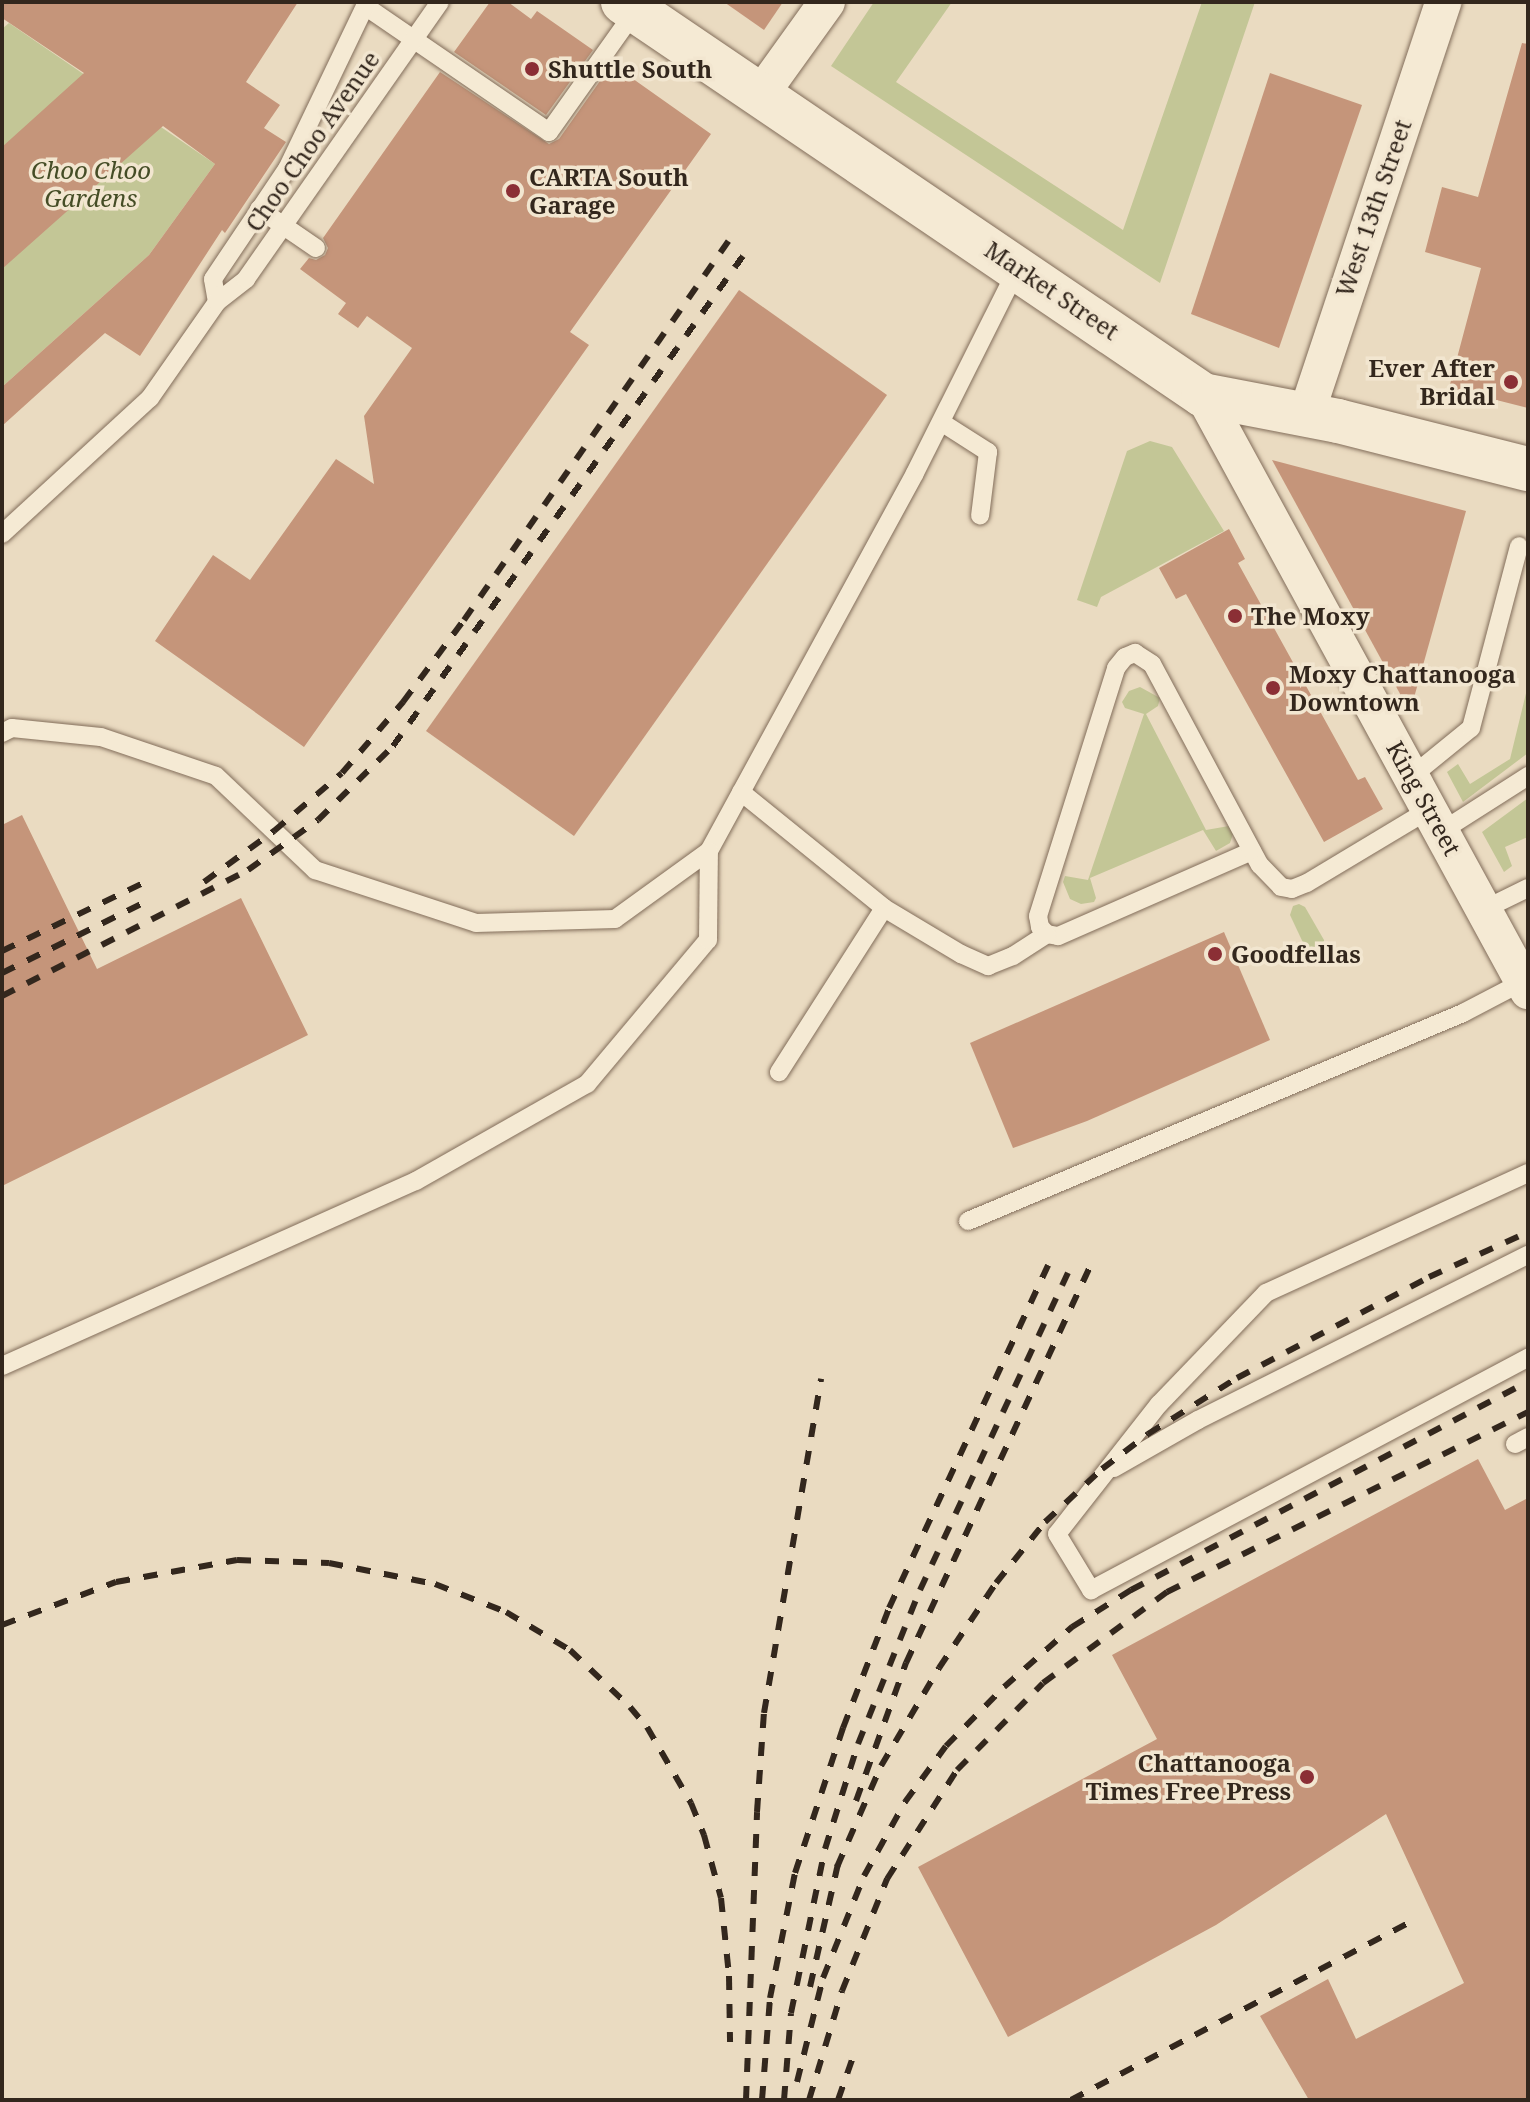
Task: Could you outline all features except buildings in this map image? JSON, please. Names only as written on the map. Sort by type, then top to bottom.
[{"type":"main road","name":"Market Street","points":[[629,6],[1203,395],[1306,415],[1528,469]]},
{"type":"street","points":[[761,94],[827,2]]},
{"type":"street","name":"West 13th Street","points":[[1306,415],[1443,2]]},
{"type":"street","name":"King Street","points":[[1203,395],[1526,984]]},
{"type":"lane","name":"Choo Choo Avenue","points":[[2,534],[150,398],[217,302],[246,279],[440,2]]},
{"type":"lane","name":"Choo Choo Avenue","points":[[217,302],[213,279],[297,150],[366,4]]},
{"type":"lane","points":[[366,4],[549,132],[629,6]]},
{"type":"lane","points":[[259,209],[316,248]]},
{"type":"lane","points":[[2,733],[12,728],[101,737],[216,776],[315,870],[476,923],[615,919],[709,851],[941,422],[1018,267]]},
{"type":"lane","points":[[941,422],[988,452],[980,516]]},
{"type":"lane","points":[[1412,776],[1471,728],[1519,546]]},
{"type":"lane","points":[[1252,851],[1058,936],[1047,934],[1040,927],[1038,916],[1116,668],[1135,653],[1152,664],[1252,851],[1271,879],[1292,889],[1528,776]]},
{"type":"lane","points":[[741,792],[884,908],[961,954],[988,966],[1013,956],[1047,934]]},
{"type":"lane","points":[[2,1366],[416,1181],[587,1084],[708,940],[709,851]]},
{"type":"lane","points":[[1485,909],[1528,888]]},
{"type":"lane","points":[[779,1072],[884,908]]},
{"type":"lane","points":[[968,1221],[1526,984]]},
{"type":"lane","points":[[1528,1173],[1266,1293],[1159,1404],[1057,1534],[1091,1590],[1528,1358]]},
{"type":"lane","points":[[1104,1474],[1198,1420],[1528,1255]]},
{"type":"green space","points":[[874,2],[952,2],[896,82],[1123,230],[1202,2],[1255,2],[1160,283],[831,66]]},
{"type":"green space","name":"Choo Choo Gardens","points":[[9,23],[215,164],[149,255],[2,387],[2,29]]},
{"type":"green space","points":[[1150,441],[1172,447],[1224,531],[1101,597],[1097,607],[1077,600],[1127,451]]},
{"type":"green space","points":[[1528,685],[1528,753],[1463,802],[1447,772],[1458,764],[1470,784],[1510,759]]},
{"type":"green space","points":[[1140,687],[1160,698],[1158,706],[1146,714],[1206,830],[1229,826],[1233,834],[1230,843],[1216,851],[1203,830],[1090,878],[1096,898],[1094,902],[1081,904],[1070,899],[1063,882],[1065,876],[1088,880],[1144,714],[1125,708],[1122,702],[1129,691]]},
{"type":"green space","points":[[1528,798],[1528,837],[1505,847],[1512,866],[1504,872],[1482,832]]},
{"type":"green space","points":[[1299,904],[1305,907],[1324,940],[1324,947],[1306,949],[1290,915],[1293,906]]},
{"type":"railway","points":[[204,882],[274,831],[342,773],[403,702],[464,620],[732,236]]},
{"type":"railway","points":[[2,996],[248,870],[318,820],[393,746],[750,246]]},
{"type":"railway","points":[[2,951],[143,883]]},
{"type":"railway","points":[[2,973],[151,899]]},
{"type":"railway","points":[[837,1867],[881,1766],[939,1668],[996,1583],[1045,1522],[1102,1469],[1148,1434],[1237,1378],[1429,1277],[1528,1232]]},
{"type":"railway","points":[[784,2100],[791,2013],[825,1849],[858,1744],[920,1590],[1073,1262]]},
{"type":"railway","points":[[762,2100],[770,1998],[795,1873],[843,1728],[889,1608],[1048,1265]]},
{"type":"railway","points":[[856,1801],[906,1663],[1090,1267]]},
{"type":"railway","points":[[746,2100],[764,1713],[821,1379]]},
{"type":"railway","points":[[797,2082],[823,1978],[864,1876],[905,1802],[946,1746],[1004,1687],[1072,1627],[1131,1590],[1528,1382]]},
{"type":"railway","points":[[809,2100],[842,1991],[887,1879],[957,1770],[1043,1683],[1167,1592],[1528,1412]]},
{"type":"railway","points":[[2,1625],[116,1582],[237,1560],[329,1563],[435,1584],[506,1612],[570,1650],[630,1707],[647,1727],[691,1803],[704,1835],[721,1898],[729,1976],[730,2042]]},
{"type":"railway","points":[[810,1987],[839,1859]]},
{"type":"railway","points":[[1071,2100],[1412,1921]]},
{"type":"railway","points":[[838,2100],[854,2054]]},
{"type":"place","name":"Shuttle South","points":[[532,69]]},
{"type":"place","name":"CARTA South Garage","points":[[513,191]]},
{"type":"place","name":"Ever After Bridal","points":[[1511,382]]},
{"type":"place","name":"The Moxy","points":[[1235,616]]},
{"type":"place","name":"Moxy Chattanooga Downtown","points":[[1273,688]]},
{"type":"place","name":"Goodfellas","points":[[1215,954]]},
{"type":"place","name":"Chattanooga Times Free Press","points":[[1307,1777]]}]
